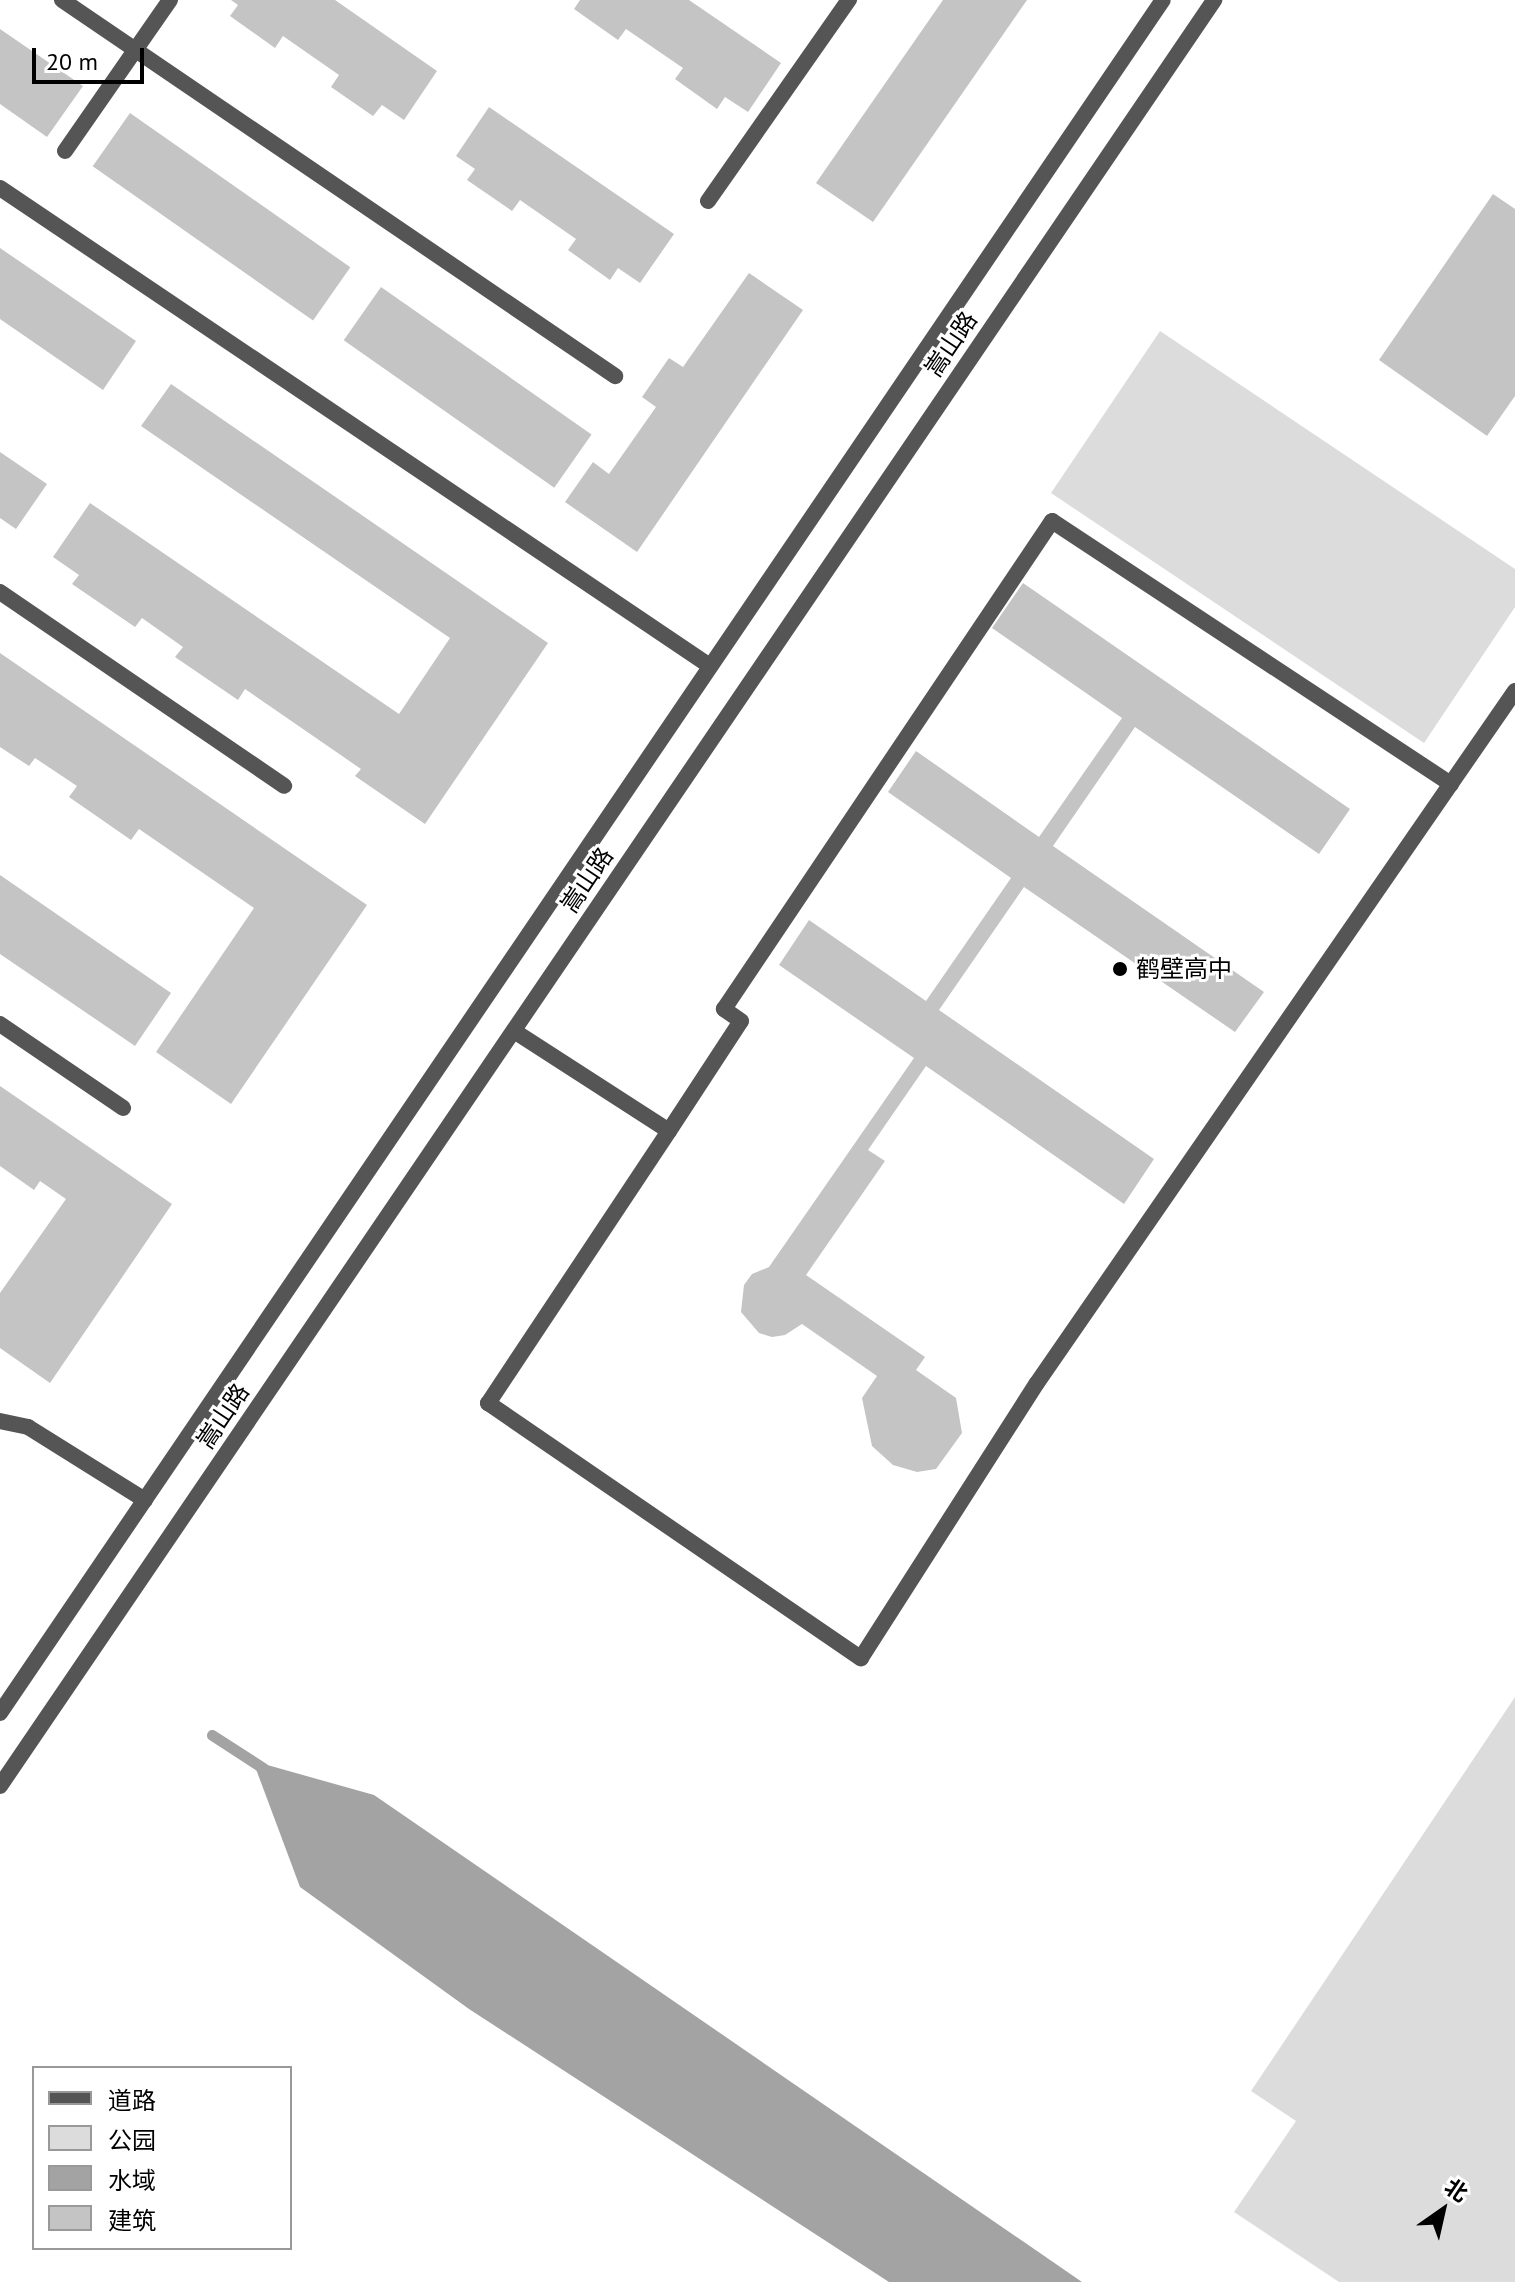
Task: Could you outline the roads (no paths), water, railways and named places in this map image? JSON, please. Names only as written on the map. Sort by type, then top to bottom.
[{"type":"street","points":[[62,0],[615,376]]},
{"type":"street","points":[[65,151],[170,0]]},
{"type":"street","points":[[708,201],[849,0]]},
{"type":"street","name":"嵩山路","points":[[0,1713],[1163,0]]},
{"type":"street","name":"嵩山路","points":[[0,1786],[1214,0]]},
{"type":"street","points":[[0,188],[710,666]]},
{"type":"street","points":[[1451,784],[1052,521],[724,1009],[741,1021],[488,1403],[861,1658],[1037,1383],[1451,784],[1515,691]]},
{"type":"street","points":[[0,592],[284,786]]},
{"type":"street","points":[[0,1024],[123,1108]]},
{"type":"street","points":[[514,1031],[669,1131]]},
{"type":"street","points":[[0,1421],[28,1427],[145,1500]]},
{"type":"water","points":[[253,1761],[374,1795],[1082,2282],[889,2282],[469,2009],[300,1887]]},
{"type":"waterway","points":[[212,1735],[263,1768]]},
{"type":"place","name":"鹤壁高中","points":[[1120,969]]}]
